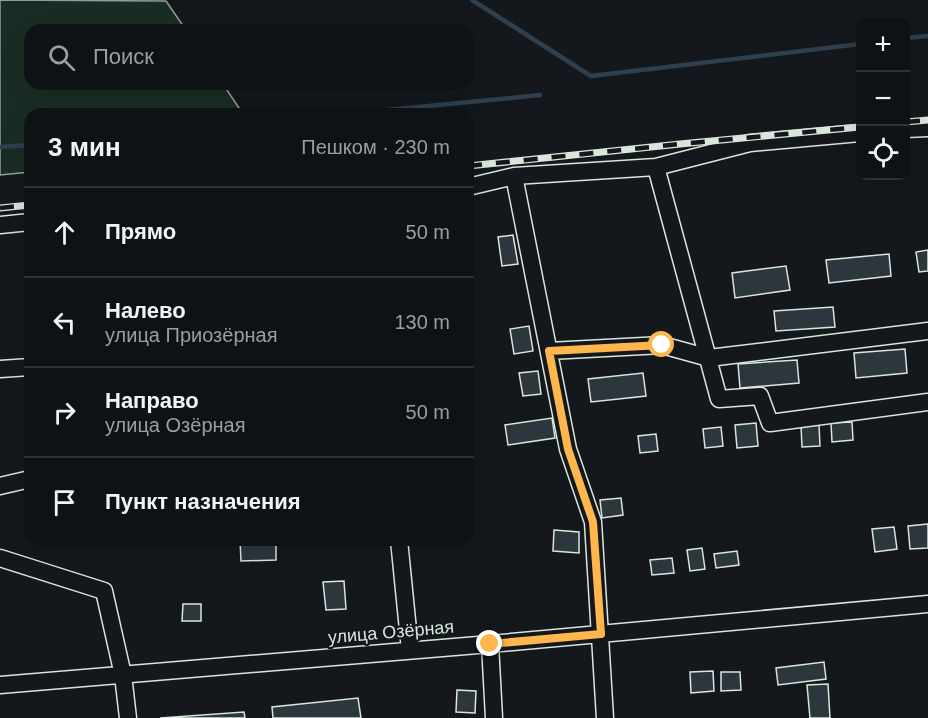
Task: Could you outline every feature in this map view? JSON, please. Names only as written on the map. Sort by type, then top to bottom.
[{"type":"street","points":[[910,129],[928,128]]},
{"type":"street","points":[[474,186],[514,176],[656,167],[750,143],[856,134]]},
{"type":"street","points":[[656,167],[719,399],[760,396],[770,423],[928,402]]},
{"type":"street","points":[[514,176],[568,449],[593,522],[605,718]]},
{"type":"street","points":[[0,225],[24,223]]},
{"type":"street","points":[[549,351],[662,345],[709,358],[928,331]]},
{"type":"street","points":[[0,369],[24,367]]},
{"type":"street","points":[[0,486],[24,480]]},
{"type":"street","points":[[400,546],[410,650]]},
{"type":"street","points":[[0,558],[104,591],[123,675],[128,718]]},
{"type":"street","name":"улица Озёрная","points":[[0,685],[928,604]]},
{"type":"street","points":[[490,644],[494,718]]},
{"type":"green space","points":[[0,0],[166,1],[182,24],[24,24],[24,90],[227,90],[239,108],[24,108],[24,173],[0,175]]},
{"type":"building","points":[[513,235],[518,264],[502,266],[498,237]]},
{"type":"building","points":[[928,250],[928,271],[919,272],[916,252]]},
{"type":"building","points":[[889,254],[891,276],[829,283],[826,260]]},
{"type":"building","points":[[786,266],[790,290],[735,298],[732,273]]},
{"type":"building","points":[[833,307],[835,327],[776,331],[774,311]]},
{"type":"building","points":[[529,326],[533,351],[514,354],[510,329]]},
{"type":"building","points":[[905,349],[907,373],[856,378],[854,353]]},
{"type":"building","points":[[797,360],[799,383],[740,388],[738,364]]},
{"type":"building","points":[[538,371],[541,394],[523,396],[519,373]]},
{"type":"building","points":[[643,373],[646,396],[591,402],[588,379]]},
{"type":"building","points":[[552,418],[555,438],[508,445],[505,425]]},
{"type":"building","points":[[852,422],[853,440],[832,442],[831,423]]},
{"type":"building","points":[[756,423],[758,446],[737,448],[735,425]]},
{"type":"building","points":[[819,425],[820,446],[802,447],[801,426]]},
{"type":"building","points":[[721,427],[723,446],[705,448],[703,429]]},
{"type":"building","points":[[656,434],[658,451],[640,453],[638,436]]},
{"type":"building","points":[[621,498],[623,515],[602,518],[600,500]]},
{"type":"building","points":[[928,524],[928,548],[910,549],[908,526]]},
{"type":"building","points":[[894,527],[897,549],[875,552],[872,529]]},
{"type":"building","points":[[554,530],[579,532],[579,553],[553,551]]},
{"type":"building","points":[[240,546],[276,546],[276,560],[241,561]]},
{"type":"building","points":[[702,548],[705,569],[690,571],[687,550]]},
{"type":"building","points":[[737,551],[739,565],[716,568],[714,554]]},
{"type":"building","points":[[672,558],[674,573],[652,575],[650,560]]},
{"type":"building","points":[[344,581],[346,609],[326,610],[323,582]]},
{"type":"building","points":[[183,604],[201,604],[201,621],[182,621]]},
{"type":"building","points":[[824,662],[826,679],[778,685],[776,668]]},
{"type":"building","points":[[713,671],[714,691],[691,693],[690,672]]},
{"type":"building","points":[[721,672],[740,672],[741,690],[721,691]]},
{"type":"building","points":[[828,684],[830,718],[810,718],[807,685]]},
{"type":"building","points":[[457,690],[476,691],[475,713],[456,712]]},
{"type":"building","points":[[358,698],[361,718],[273,718],[272,707]]},
{"type":"building","points":[[244,712],[245,718],[160,718]]},
{"type":"waterway","points":[[472,0],[591,76],[856,44]]},
{"type":"waterway","points":[[910,38],[928,36]]},
{"type":"waterway","points":[[408,108],[540,95]]},
{"type":"waterway","points":[[0,147],[24,145]]},
{"type":"railway","points":[[910,122],[928,120]]},
{"type":"railway","points":[[474,165],[856,127]]},
{"type":"railway","points":[[0,208],[24,206]]},
{"type":"route","points":[[490,644],[601,634],[593,522],[568,449],[549,351],[662,345]]}]
